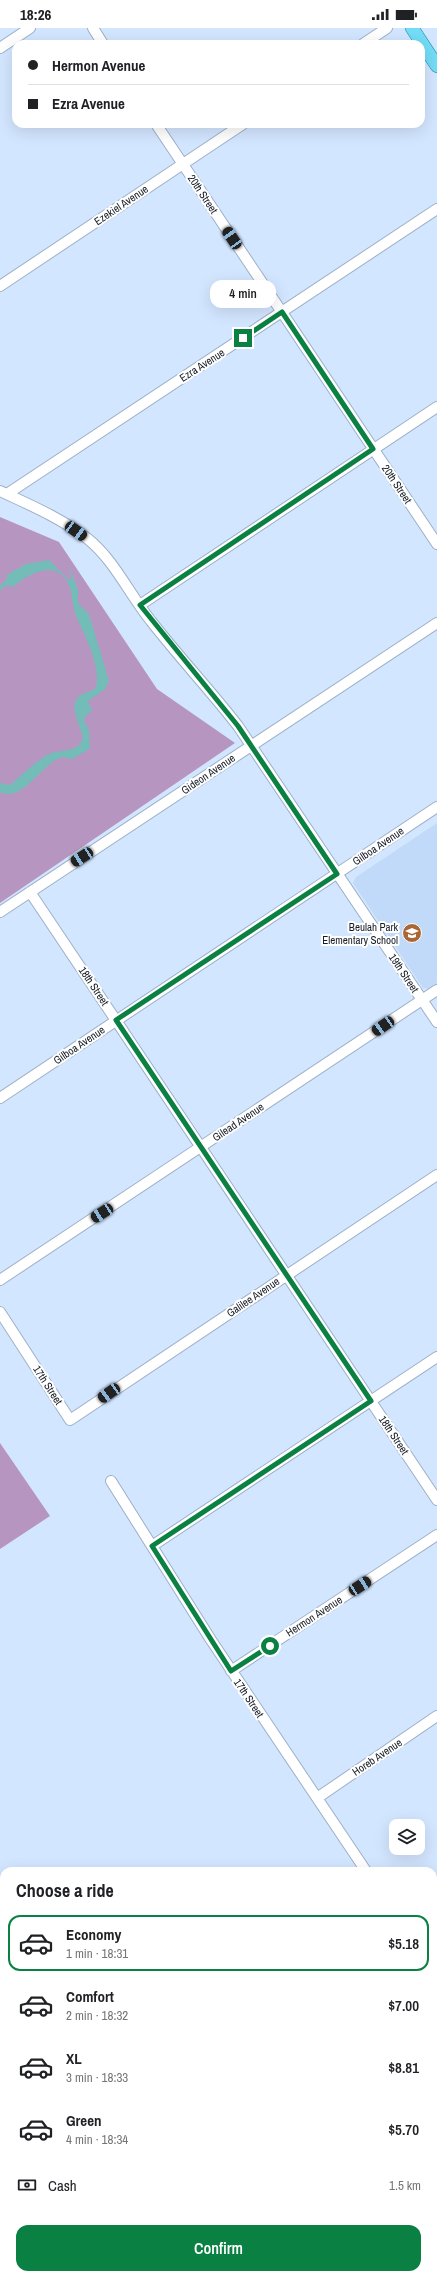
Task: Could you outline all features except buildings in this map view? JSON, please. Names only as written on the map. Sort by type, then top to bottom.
[{"type":"main road","points":[[412,28],[420,40]]},
{"type":"main road","points":[[425,48],[437,66]]},
{"type":"street","points":[[0,48],[30,28]]},
{"type":"street","points":[[93,28],[100,40]]},
{"type":"street","points":[[369,40],[387,28]]},
{"type":"street","name":"20th Street","points":[[159,128],[437,544]]},
{"type":"street","name":"Ezekiel Avenue","points":[[0,286],[237,128]]},
{"type":"street","name":"Ezra Avenue","points":[[4,493],[437,209]]},
{"type":"street","points":[[140,605],[437,407]]},
{"type":"street","name":"19th Street","points":[[4,493],[64,522],[89,540],[112,565],[140,605],[217,698],[437,1022]]},
{"type":"street","name":"Gideon Avenue","points":[[0,912],[437,623]]},
{"type":"street","name":"Gilboa Avenue","points":[[0,1098],[437,807]]},
{"type":"street","name":"18th Street","points":[[30,892],[437,1500]]},
{"type":"street","name":"Gilead Avenue","points":[[0,1280],[437,990]]},
{"type":"street","name":"Galilee Avenue","points":[[109,1393],[437,1175]]},
{"type":"street","name":"17th Street","points":[[0,1312],[70,1420],[109,1393]]},
{"type":"street","points":[[152,1546],[437,1357]]},
{"type":"street","name":"17th Street","points":[[111,1481],[231,1671],[363,1867]]},
{"type":"street","name":"Hermon Avenue","points":[[231,1671],[437,1535]]},
{"type":"street","name":"Horeb Avenue","points":[[317,1798],[437,1716]]},
{"type":"shaded area","points":[[0,517],[59,542],[157,689],[235,743],[0,903]]},
{"type":"shaded area","points":[[49,560],[69,580],[72,578],[67,566],[73,576],[78,590],[78,603],[89,614],[109,681],[105,689],[88,701],[92,711],[85,716],[84,721],[89,730],[90,748],[72,759],[62,757],[59,758],[52,762],[23,788],[8,794],[0,792],[0,783],[10,785],[35,763],[46,756],[52,753],[70,750],[80,743],[83,738],[76,714],[75,702],[78,697],[95,689],[97,681],[97,672],[92,653],[75,614],[69,585],[64,577],[58,572],[50,570],[42,571],[34,573],[13,587],[8,585],[2,588],[0,592],[0,586],[6,580],[8,574],[26,564]]},
{"type":"shaded area","name":"Beulah Park Elementary School","points":[[437,823],[437,983],[429,989],[423,988],[353,883],[356,877]]},
{"type":"shaded area","points":[[0,1443],[50,1516],[0,1549]]},
{"type":"place","name":"Beulah Park Elementary School","points":[[412,933]]},
{"type":"route","points":[[243,338],[282,312],[373,449],[140,605],[150,621],[217,698],[238,726],[337,874],[116,1020],[371,1401],[152,1546],[231,1671],[270,1646]]}]
